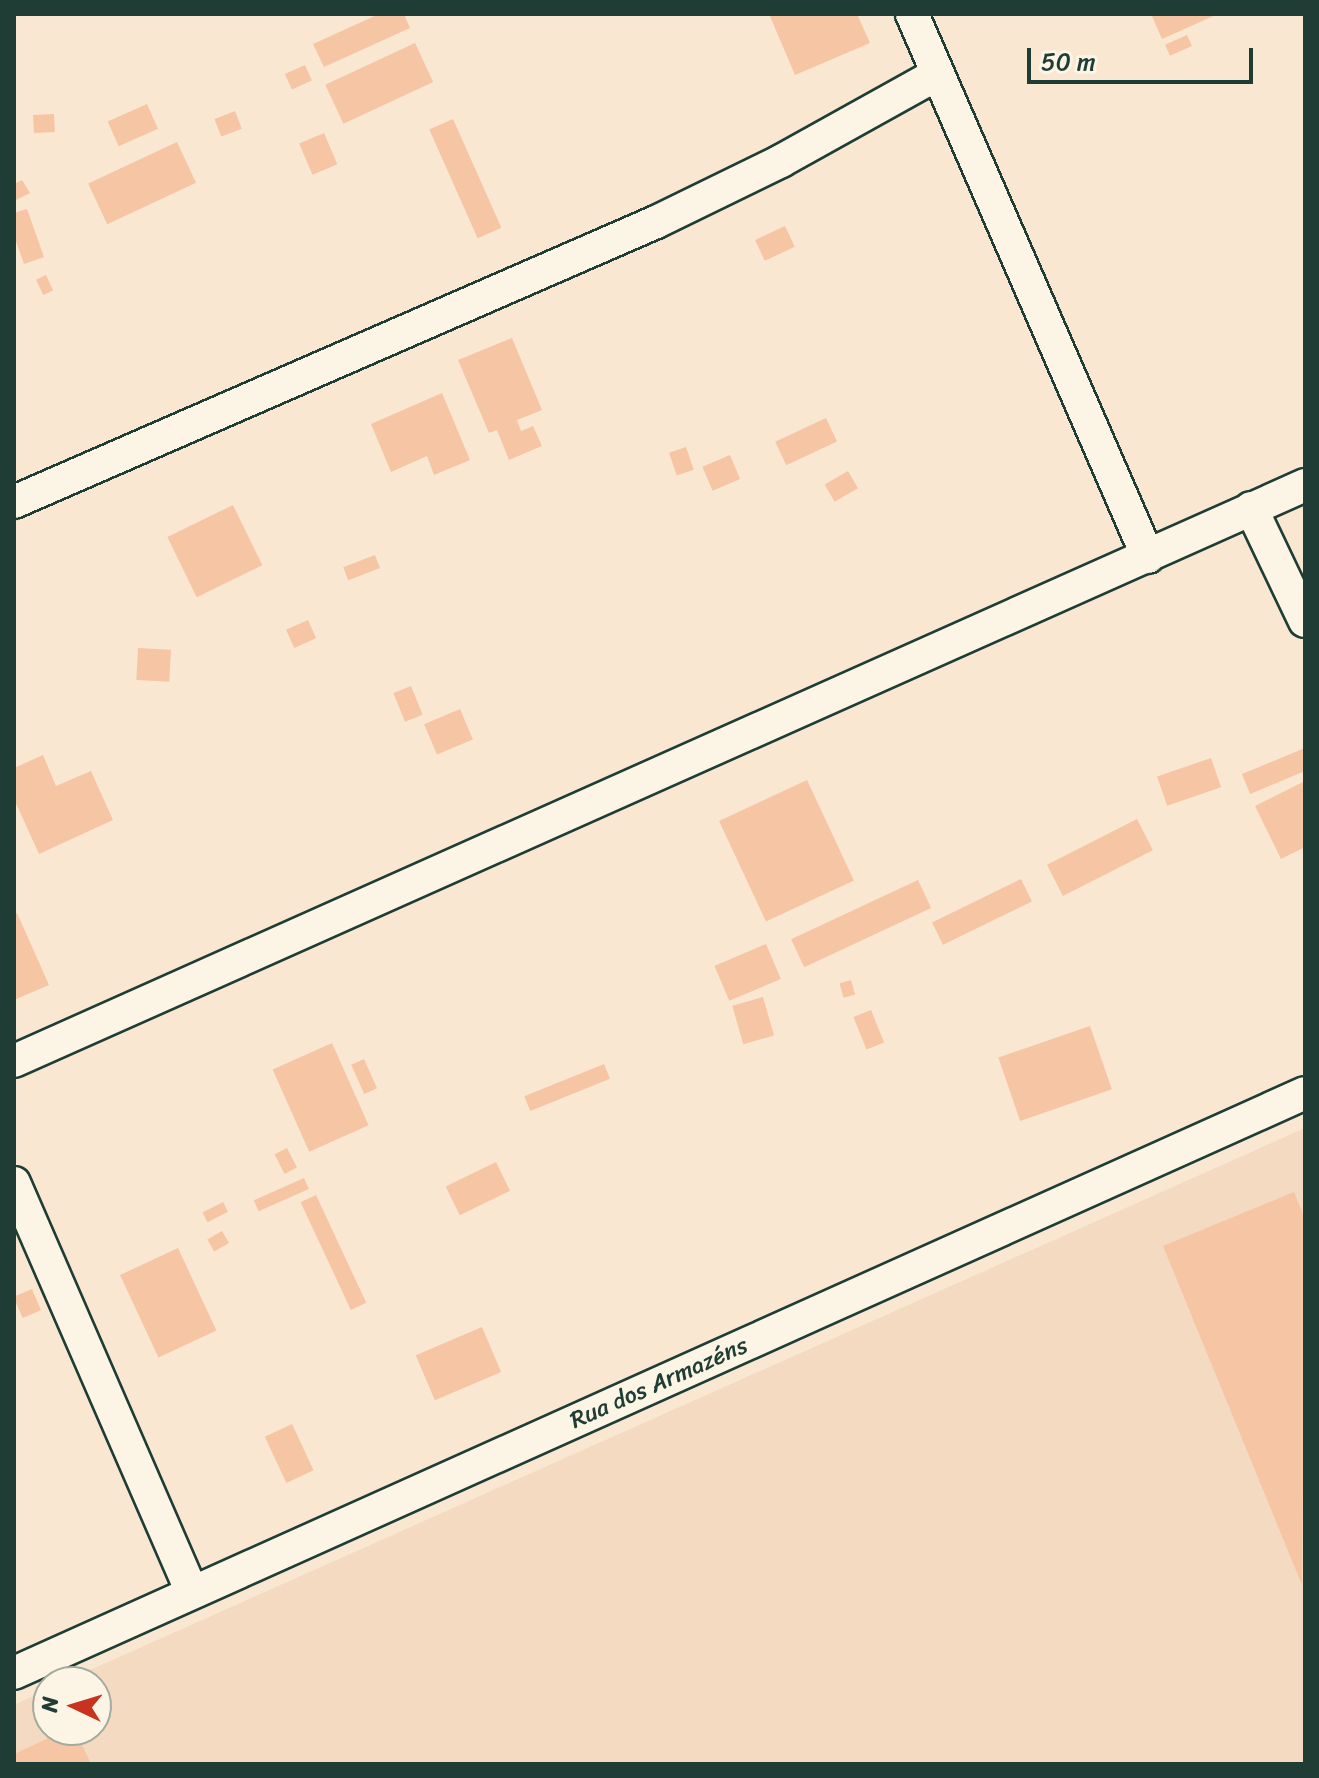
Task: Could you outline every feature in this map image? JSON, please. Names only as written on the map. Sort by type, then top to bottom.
[{"type":"street","points":[[912,14],[1148,557]]},
{"type":"street","points":[[14,502],[656,222],[781,161],[937,74]]},
{"type":"street","points":[[14,1061],[1305,485]]},
{"type":"street","points":[[1251,508],[1305,621]]},
{"type":"street","name":"Rua dos Armazéns","points":[[14,1673],[1305,1093]]},
{"type":"street","points":[[14,1183],[192,1592]]},
{"type":"shaded area","points":[[1305,1128],[1305,1764],[14,1764],[14,1705],[32,1697],[32,1746],[112,1746],[112,1666],[99,1666]]},
{"type":"building","points":[[379,14],[404,14],[410,28],[324,67],[313,44]]},
{"type":"building","points":[[769,14],[857,14],[870,43],[795,75]]},
{"type":"building","points":[[1151,14],[1218,14],[1162,39]]},
{"type":"building","points":[[1187,35],[1192,46],[1170,56],[1165,45]]},
{"type":"building","points":[[415,43],[433,82],[343,124],[325,85]]},
{"type":"building","points":[[305,65],[312,81],[292,89],[285,74]]},
{"type":"building","points":[[147,104],[158,129],[119,146],[108,121]]},
{"type":"building","points":[[235,111],[242,129],[221,137],[214,119]]},
{"type":"building","points":[[54,114],[55,132],[34,133],[33,115]]},
{"type":"building","points":[[453,119],[501,228],[478,238],[429,130]]},
{"type":"building","points":[[324,133],[337,164],[312,175],[299,144]]},
{"type":"building","points":[[177,142],[196,183],[107,224],[88,183]]},
{"type":"building","points":[[22,180],[30,193],[16,200],[14,184]]},
{"type":"building","points":[[27,209],[44,257],[24,264],[14,236],[14,213]]},
{"type":"building","points":[[785,226],[795,247],[765,261],[755,240]]},
{"type":"building","points":[[46,275],[53,290],[43,295],[36,280]]},
{"type":"building","points":[[512,338],[542,410],[517,420],[521,431],[533,426],[542,446],[509,460],[497,430],[489,433],[458,360]]},
{"type":"building","points":[[442,393],[470,460],[434,475],[427,456],[391,472],[371,424]]},
{"type":"building","points":[[826,418],[837,442],[786,465],[775,442]]},
{"type":"building","points":[[686,447],[694,470],[677,476],[669,453]]},
{"type":"building","points":[[730,455],[740,479],[713,491],[702,467]]},
{"type":"building","points":[[848,471],[858,488],[835,502],[825,485]]},
{"type":"building","points":[[233,505],[262,565],[197,597],[167,537]]},
{"type":"building","points":[[375,555],[380,568],[348,580],[343,567]]},
{"type":"building","points":[[308,620],[316,638],[294,648],[286,630]]},
{"type":"building","points":[[138,648],[171,650],[169,682],[136,680]]},
{"type":"building","points":[[411,686],[423,715],[405,722],[393,693]]},
{"type":"building","points":[[460,709],[473,739],[437,755],[424,724]]},
{"type":"building","points":[[1305,748],[1305,771],[1250,794],[1242,774]]},
{"type":"building","points":[[43,755],[56,786],[91,771],[113,820],[39,854],[14,799],[14,768]]},
{"type":"building","points":[[1211,758],[1221,787],[1167,806],[1157,777]]},
{"type":"building","points":[[807,780],[854,881],[766,922],[719,821]]},
{"type":"building","points":[[1305,781],[1305,847],[1281,859],[1255,806]]},
{"type":"building","points":[[1137,819],[1153,850],[1063,896],[1047,865]]},
{"type":"building","points":[[1021,879],[1032,901],[943,945],[932,922]]},
{"type":"building","points":[[918,880],[931,908],[804,967],[791,939]]},
{"type":"building","points":[[17,913],[49,985],[14,1000],[14,914]]},
{"type":"building","points":[[766,944],[781,979],[729,1001],[714,966]]},
{"type":"building","points":[[851,980],[855,994],[844,998],[839,983]]},
{"type":"building","points":[[763,997],[774,1035],[743,1044],[732,1006]]},
{"type":"building","points":[[871,1010],[884,1042],[866,1050],[853,1017]]},
{"type":"building","points":[[1090,1026],[1112,1089],[1020,1121],[998,1058]]},
{"type":"building","points":[[332,1043],[369,1125],[309,1152],[273,1069]]},
{"type":"building","points":[[364,1059],[377,1088],[364,1094],[351,1065]]},
{"type":"building","points":[[604,1064],[610,1079],[530,1111],[524,1096]]},
{"type":"building","points":[[287,1148],[297,1168],[285,1174],[275,1154]]},
{"type":"building","points":[[496,1162],[510,1191],[460,1215],[446,1187]]},
{"type":"building","points":[[304,1178],[309,1189],[259,1211],[254,1200]]},
{"type":"building","points":[[1294,1192],[1305,1219],[1302,1585],[1163,1246]]},
{"type":"building","points":[[316,1195],[366,1303],[351,1310],[301,1202]]},
{"type":"building","points":[[223,1202],[228,1212],[208,1222],[203,1212]]},
{"type":"building","points":[[222,1231],[229,1243],[214,1252],[207,1240]]},
{"type":"building","points":[[178,1248],[216,1330],[158,1358],[120,1275]]},
{"type":"building","points":[[32,1289],[41,1310],[23,1318],[14,1297]]},
{"type":"building","points":[[482,1327],[501,1372],[435,1400],[416,1355]]},
{"type":"building","points":[[292,1424],[314,1470],[286,1483],[265,1437]]},
{"type":"building","points":[[32,1746],[83,1746],[91,1764],[14,1764],[14,1754]]}]
